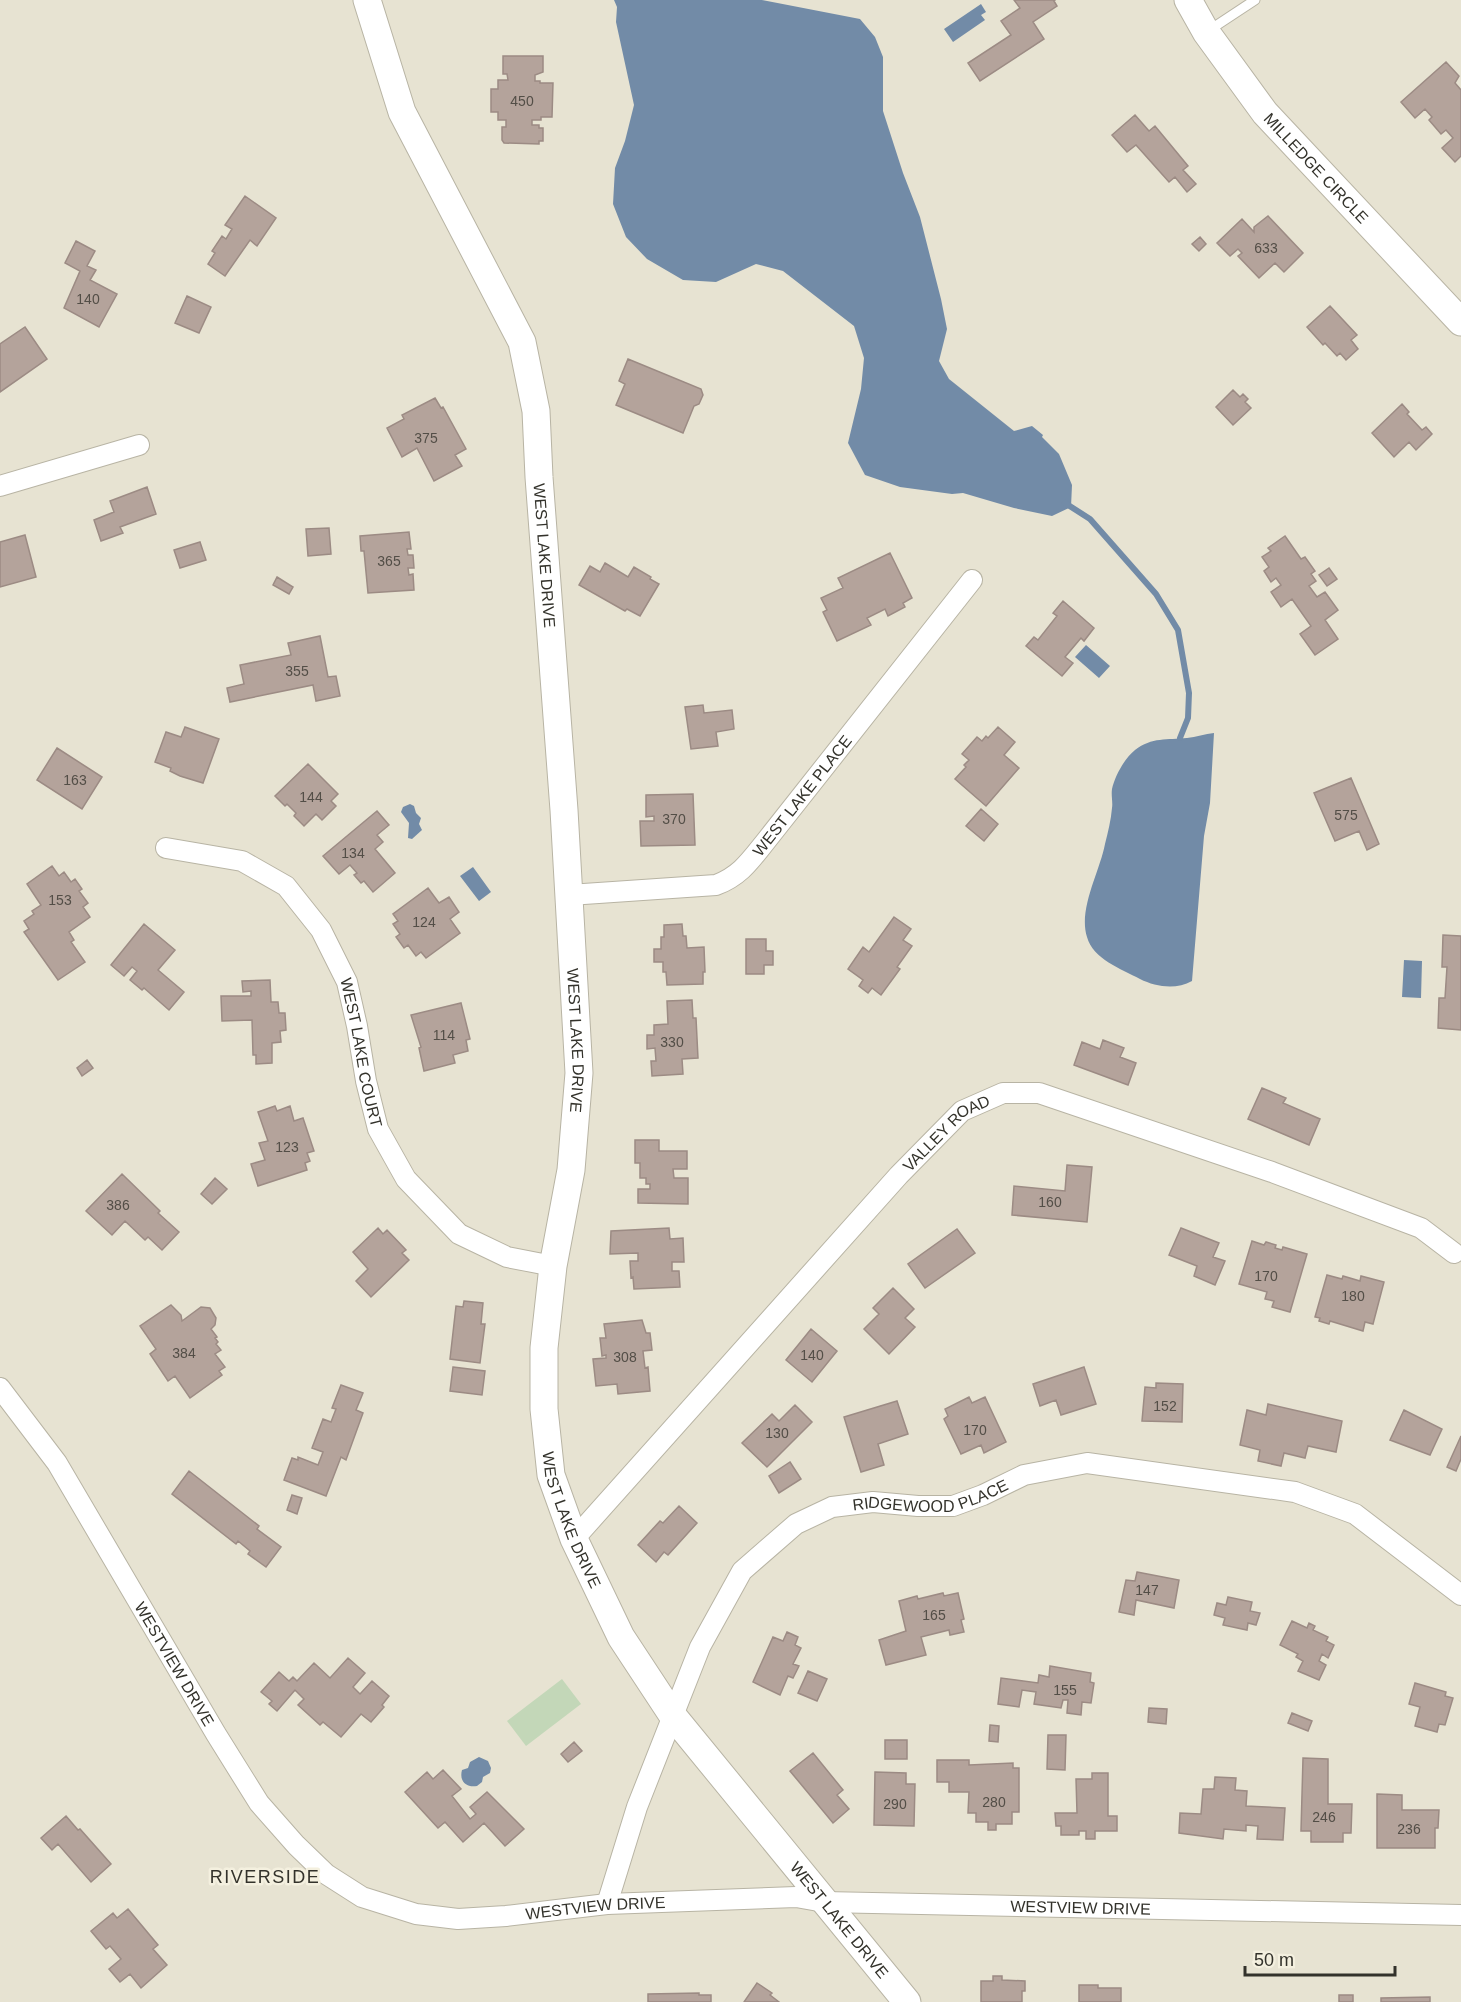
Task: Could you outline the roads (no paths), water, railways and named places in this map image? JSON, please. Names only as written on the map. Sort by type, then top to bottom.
[{"type":"main road","name":"WEST LAKE DRIVE","points":[[367,0],[402,112],[522,342],[536,411],[579,1074],[571,1170],[553,1266],[544,1348],[544,1409],[551,1475],[574,1539],[621,1636],[673,1716],[907,2002]]},
{"type":"main road","name":"MILLEDGE CIRCLE","points":[[1188,0],[1206,32],[1265,113],[1461,322]]},
{"type":"street","points":[[0,486],[139,445]]},
{"type":"street","name":"WEST LAKE PLACE","points":[[569,895],[716,885],[731,879],[743,869],[773,832],[972,580]]},
{"type":"street","name":"WEST LAKE COURT","points":[[166,848],[242,861],[286,885],[321,930],[347,982],[366,1081],[378,1129],[406,1179],[459,1234],[507,1257],[553,1266]]},
{"type":"street","name":"VALLEY ROAD","points":[[574,1539],[898,1175],[962,1111],[1003,1093],[1039,1093],[1272,1172],[1421,1228],[1454,1253]]},
{"type":"street","name":"WESTVIEW DRIVE","points":[[0,1388],[57,1463],[259,1803],[296,1845],[326,1874],[362,1897],[416,1914],[458,1919],[517,1915],[607,1904],[796,1897],[824,1902],[1461,1915]]},
{"type":"street","name":"RIDGEWOOD PLACE","points":[[607,1904],[638,1807],[700,1647],[742,1571],[796,1524],[832,1507],[873,1502],[954,1506],[1024,1475],[1087,1463],[1295,1492],[1355,1514],[1461,1595]]},
{"type":"lane","points":[[1206,32],[1255,0]]},
{"type":"water","points":[[614,0],[762,0],[860,19],[875,37],[883,57],[883,111],[920,217],[941,299],[947,329],[939,361],[949,379],[1014,431],[1032,426],[1043,435],[1042,437],[1059,454],[1072,485],[1071,507],[1052,516],[963,493],[952,494],[900,487],[865,475],[848,443],[861,389],[864,358],[854,326],[783,271],[756,264],[716,282],[683,280],[647,259],[626,237],[613,204],[615,168],[634,105],[616,22],[617,7]]},
{"type":"water","points":[[981,4],[986,12],[981,15],[985,20],[953,42],[944,29]]},
{"type":"water","points":[[1086,645],[1110,666],[1099,678],[1075,657]]},
{"type":"water","points":[[1214,733],[1210,803],[1204,836],[1192,981],[1179,986],[1159,986],[1116,967],[1095,951],[1090,945],[1085,926],[1087,902],[1109,826],[1112,789],[1127,758],[1147,743]]},
{"type":"water","points":[[410,804],[414,806],[421,818],[419,824],[422,830],[412,839],[408,838],[409,823],[401,812],[403,807]]},
{"type":"water","points":[[473,867],[491,892],[479,901],[460,876]]},
{"type":"water","points":[[1404,960],[1422,961],[1421,998],[1402,997]]},
{"type":"water","points":[[479,1757],[488,1761],[491,1768],[490,1773],[483,1777],[482,1782],[477,1786],[467,1785],[461,1774],[462,1770],[468,1768],[470,1762]]},
{"type":"waterway","points":[[1065,503],[1090,519],[1156,594],[1178,630],[1189,693],[1188,718],[1180,738]]},
{"type":"district","name":"RIVERSIDE","points":[[265,1877]]}]
